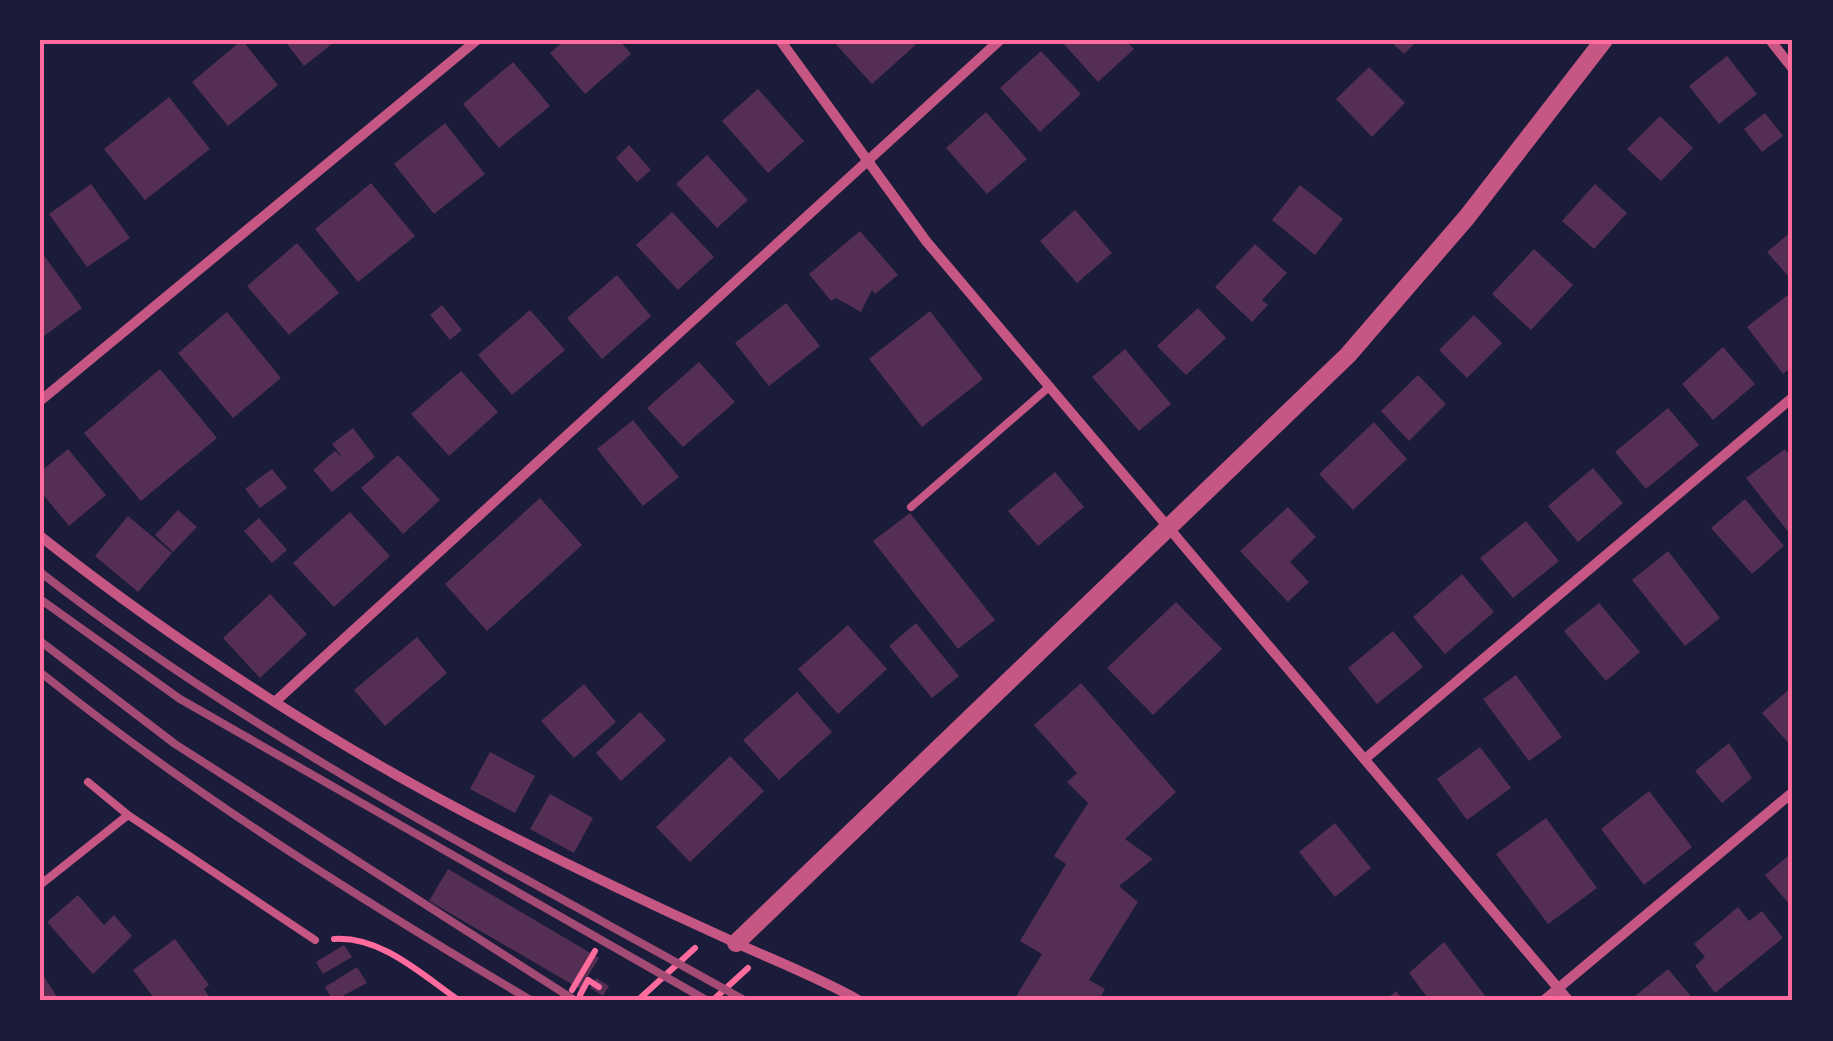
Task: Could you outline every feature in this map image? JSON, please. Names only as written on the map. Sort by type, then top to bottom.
[{"type":"street","points":[[40,401],[477,40]]},
{"type":"street","points":[[780,40],[866,163],[1049,387],[1569,1001]]},
{"type":"street","points":[[277,700],[1000,40]]},
{"type":"street","points":[[736,943],[1348,355],[1467,218],[1604,40]]},
{"type":"street","points":[[1770,40],[1793,69]]},
{"type":"street","points":[[1366,758],[1793,398]]},
{"type":"street","points":[[40,536],[110,592],[277,700],[501,831],[736,943],[812,973],[860,1001]]},
{"type":"street","points":[[1543,1001],[1793,792]]},
{"type":"lane","points":[[911,507],[1049,387]]},
{"type":"lane","points":[[88,782],[128,816],[315,940]]},
{"type":"lane","points":[[40,885],[128,816]]},
{"type":"path","points":[[637,1001],[660,984],[712,932]]},
{"type":"path","points":[[315,940],[356,938],[388,951],[460,1001]]},
{"type":"path","points":[[572,990],[595,951]]},
{"type":"path","points":[[712,1001],[763,954]]},
{"type":"path","points":[[580,995],[588,980],[599,987]]},
{"type":"building","points":[[242,40],[278,85],[228,126],[192,82]]},
{"type":"building","points":[[284,40],[337,40],[304,66]]},
{"type":"building","points":[[565,40],[619,40],[631,54],[585,94],[550,53]]},
{"type":"building","points":[[832,40],[921,40],[872,84]]},
{"type":"building","points":[[1125,40],[1134,49],[1098,82],[1062,42]]},
{"type":"building","points":[[1389,40],[1418,40],[1404,54]]},
{"type":"building","points":[[1041,51],[1081,94],[1040,132],[1000,88]]},
{"type":"building","points":[[1727,56],[1757,94],[1719,124],[1689,86]]},
{"type":"building","points":[[513,62],[550,106],[499,148],[463,104]]},
{"type":"building","points":[[1369,67],[1405,103],[1372,137],[1336,99]]},
{"type":"building","points":[[758,89],[804,141],[768,173],[722,121]]},
{"type":"building","points":[[169,97],[210,149],[145,200],[104,149]]},
{"type":"building","points":[[986,112],[1027,159],[987,194],[946,148]]},
{"type":"building","points":[[1765,113],[1783,136],[1762,152],[1744,129]]},
{"type":"building","points":[[1660,116],[1693,148],[1661,181],[1627,149]]},
{"type":"building","points":[[445,123],[485,174],[434,214],[394,164]]},
{"type":"building","points":[[629,145],[651,170],[637,182],[616,158]]},
{"type":"building","points":[[707,155],[748,200],[717,228],[676,184]]},
{"type":"building","points":[[371,183],[415,236],[358,282],[315,229]]},
{"type":"building","points":[[91,184],[130,238],[87,267],[49,214]]},
{"type":"building","points":[[1595,184],[1627,213],[1594,249],[1562,221]]},
{"type":"building","points":[[1300,185],[1343,219],[1315,255],[1272,220]]},
{"type":"building","points":[[1075,210],[1112,253],[1077,283],[1040,241]]},
{"type":"building","points":[[672,212],[714,257],[678,290],[636,245]]},
{"type":"building","points":[[860,231],[898,275],[875,294],[872,290],[861,312],[836,298],[831,301],[809,274]]},
{"type":"building","points":[[1791,232],[1793,272],[1788,276],[1767,252]]},
{"type":"building","points":[[297,243],[339,293],[289,335],[247,286]]},
{"type":"building","points":[[1255,244],[1287,273],[1262,300],[1268,305],[1252,322],[1215,287]]},
{"type":"building","points":[[1534,249],[1573,285],[1531,330],[1492,294]]},
{"type":"building","points":[[40,250],[82,308],[44,336],[40,330]]},
{"type":"building","points":[[617,275],[651,316],[602,359],[567,318]]},
{"type":"building","points":[[1789,294],[1793,300],[1793,366],[1783,374],[1747,327]]},
{"type":"building","points":[[786,303],[820,346],[769,386],[735,343]]},
{"type":"building","points":[[442,305],[462,330],[450,340],[430,315]]},
{"type":"building","points":[[1198,308],[1226,338],[1186,375],[1157,346]]},
{"type":"building","points":[[530,310],[565,350],[512,395],[478,355]]},
{"type":"building","points":[[930,311],[983,379],[922,427],[869,359]]},
{"type":"building","points":[[227,312],[281,378],[233,418],[178,353]]},
{"type":"building","points":[[1474,315],[1502,343],[1467,378],[1439,350]]},
{"type":"building","points":[[1723,347],[1755,384],[1713,420],[1682,384]]},
{"type":"building","points":[[1125,349],[1171,404],[1139,431],[1092,377]]},
{"type":"building","points":[[699,362],[735,402],[683,447],[647,408]]},
{"type":"building","points":[[160,369],[217,438],[141,501],[84,433]]},
{"type":"building","points":[[461,371],[498,412],[449,456],[411,414]]},
{"type":"building","points":[[1418,375],[1446,404],[1409,441],[1381,411]]},
{"type":"building","points":[[1668,408],[1699,445],[1646,489],[1615,452]]},
{"type":"building","points":[[633,420],[679,477],[643,506],[597,449]]},
{"type":"building","points":[[1374,422],[1407,459],[1353,510],[1319,474]]},
{"type":"building","points":[[353,428],[375,457],[332,492],[313,470],[335,451],[343,458],[332,444]]},
{"type":"building","points":[[68,449],[106,495],[69,526],[40,491],[40,472]]},
{"type":"building","points":[[1785,449],[1793,460],[1793,538],[1746,478]]},
{"type":"building","points":[[398,455],[440,500],[403,534],[361,488]]},
{"type":"building","points":[[1593,468],[1623,503],[1578,542],[1548,506]]},
{"type":"building","points":[[272,469],[287,488],[260,508],[245,489]]},
{"type":"building","points":[[1055,472],[1084,507],[1038,546],[1008,511]]},
{"type":"building","points":[[540,498],[582,545],[487,631],[445,584]]},
{"type":"building","points":[[1745,499],[1784,546],[1752,574],[1711,528]]},
{"type":"building","points":[[1288,507],[1316,537],[1290,562],[1309,582],[1288,602],[1240,551]]},
{"type":"building","points":[[178,510],[197,527],[173,552],[155,535]]},
{"type":"building","points":[[350,512],[390,556],[334,607],[293,563]]},
{"type":"building","points":[[910,513],[995,620],[958,649],[873,541]]},
{"type":"building","points":[[128,516],[172,553],[138,592],[95,556]]},
{"type":"building","points":[[259,518],[287,550],[272,563],[244,531]]},
{"type":"building","points":[[1526,521],[1559,561],[1513,598],[1480,558]]},
{"type":"building","points":[[1668,551],[1720,618],[1685,646],[1632,580]]},
{"type":"building","points":[[1462,574],[1494,612],[1445,654],[1413,617]]},
{"type":"building","points":[[270,594],[307,634],[260,678],[223,638]]},
{"type":"building","points":[[1176,602],[1222,649],[1153,715],[1107,668]]},
{"type":"building","points":[[1599,603],[1640,652],[1606,681],[1564,631]]},
{"type":"building","points":[[916,623],[959,676],[932,698],[889,646]]},
{"type":"building","points":[[848,625],[887,669],[838,714],[798,669]]},
{"type":"building","points":[[1393,631],[1423,667],[1377,704],[1348,668]]},
{"type":"building","points":[[417,637],[447,673],[385,726],[354,690]]},
{"type":"building","points":[[1516,675],[1562,737],[1529,761],[1483,699]]},
{"type":"building","points":[[1081,683],[1176,792],[1125,839],[1153,859],[1119,886],[1138,902],[1089,980],[1105,989],[1098,1001],[1013,1001],[1042,954],[1020,941],[1066,864],[1054,856],[1088,803],[1067,782],[1077,773],[1034,725]]},
{"type":"building","points":[[584,684],[616,722],[574,758],[541,721]]},
{"type":"building","points":[[1793,686],[1793,743],[1790,745],[1762,713]]},
{"type":"building","points":[[797,692],[832,732],[779,780],[743,740]]},
{"type":"building","points":[[640,712],[666,740],[621,781],[596,753]]},
{"type":"building","points":[[1729,743],[1752,778],[1722,803],[1695,771]]},
{"type":"building","points":[[1480,747],[1511,788],[1467,820],[1437,779]]},
{"type":"building","points":[[490,752],[535,776],[515,813],[470,789]]},
{"type":"building","points":[[730,756],[764,791],[690,862],[656,827]]},
{"type":"building","points":[[1649,791],[1692,847],[1644,885],[1601,829]]},
{"type":"building","points":[[550,794],[593,818],[574,853],[530,829]]},
{"type":"building","points":[[1546,818],[1597,888],[1548,924],[1496,854]]},
{"type":"building","points":[[1335,823],[1371,868],[1335,897],[1299,852]]},
{"type":"building","points":[[1793,852],[1793,909],[1765,875]]},
{"type":"building","points":[[448,869],[599,958],[580,989],[429,901]]},
{"type":"building","points":[[78,895],[104,925],[114,915],[132,936],[93,974],[47,922]]},
{"type":"building","points":[[1738,907],[1749,921],[1762,911],[1783,938],[1715,993],[1695,966],[1705,957],[1694,944]]},
{"type":"building","points":[[175,939],[209,985],[204,989],[212,1001],[156,1001],[133,970]]},
{"type":"building","points":[[1444,942],[1489,1001],[1430,1001],[1409,973]]},
{"type":"building","points":[[344,945],[352,957],[323,974],[316,962]]},
{"type":"building","points":[[357,967],[367,983],[333,1001],[325,987]]},
{"type":"building","points":[[1668,969],[1695,1001],[1629,1001]]},
{"type":"building","points":[[40,970],[57,997],[59,1001],[40,1001]]},
{"type":"building","points":[[596,978],[609,986],[603,996],[590,988]]},
{"type":"building","points":[[1396,991],[1404,1001],[1384,1001]]},
{"type":"railway","points":[[40,572],[123,633],[296,747],[746,1001]]},
{"type":"railway","points":[[40,599],[180,699],[708,1001]]},
{"type":"railway","points":[[40,641],[175,744],[576,1001]]},
{"type":"railway","points":[[40,672],[218,804],[405,925],[532,1001]]}]
